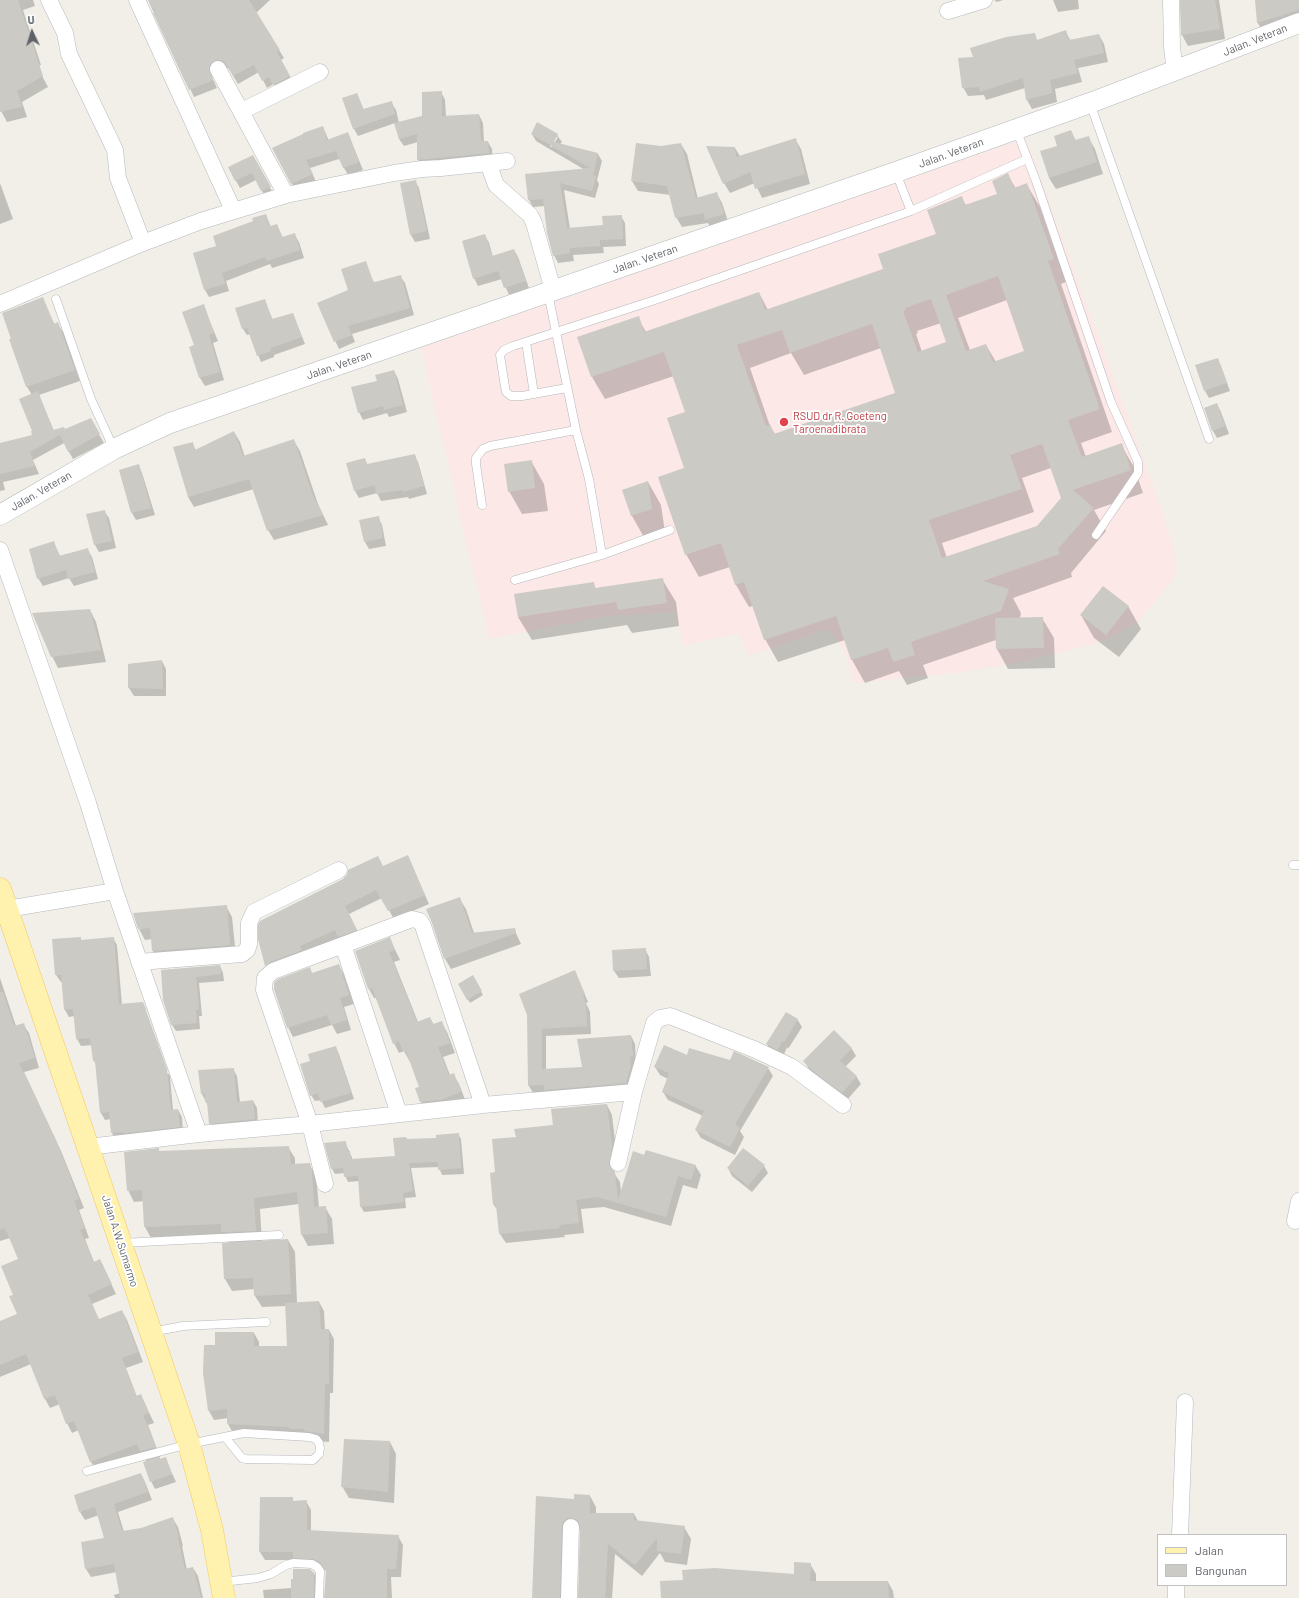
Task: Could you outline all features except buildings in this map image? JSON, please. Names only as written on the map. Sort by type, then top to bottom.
[{"type":"main road","name":"Jalan A.W.Sumarmo","points":[[3,899],[188,1444],[212,1530],[222,1590]]},
{"type":"street","points":[[50,0],[65,33],[69,54],[116,150],[118,178],[143,243]]},
{"type":"street","points":[[137,0],[233,210]]},
{"type":"street","points":[[948,11],[984,0]]},
{"type":"street","points":[[1171,0],[1172,47],[1175,72]]},
{"type":"street","name":"Jalan. Veteran","points":[[0,514],[114,449],[170,423],[896,172],[1175,72],[1299,23]]},
{"type":"street","points":[[218,69],[286,195]]},
{"type":"street","points":[[242,111],[320,72]]},
{"type":"street","points":[[0,304],[143,243],[233,210],[286,195],[394,173],[507,161]]},
{"type":"street","points":[[488,163],[496,185],[530,215],[534,223],[551,292]]},
{"type":"street","points":[[0,550],[88,803],[115,891],[199,1134]]},
{"type":"street","points":[[139,962],[242,954],[247,950],[250,944],[249,923],[250,917],[254,912],[339,870]]},
{"type":"street","points":[[3,899],[115,891]]},
{"type":"street","points":[[325,1184],[310,1124],[264,990],[264,978],[273,971],[407,920],[412,919],[420,921],[424,926],[483,1105]]},
{"type":"street","points":[[343,945],[399,1114]]},
{"type":"street","points":[[618,1163],[634,1092],[654,1023],[660,1018],[670,1016],[756,1050],[792,1067],[843,1105]]},
{"type":"street","points":[[88,1147],[483,1105],[634,1092]]},
{"type":"street","points":[[1295,1221],[1299,1201]]},
{"type":"street","points":[[1180,1534],[1185,1402]]},
{"type":"street","points":[[569,1598],[571,1528]]},
{"type":"street","points":[[1176,1586],[1176,1598]]},
{"type":"lane","points":[[1090,103],[1209,439]]},
{"type":"lane","points":[[1016,129],[1111,402],[1138,462],[1138,473],[1096,535]]},
{"type":"lane","points":[[567,388],[534,394],[511,396],[506,392],[500,355],[504,350],[526,342],[655,300],[911,211],[1027,159]]},
{"type":"lane","points":[[896,172],[911,211]]},
{"type":"lane","points":[[551,292],[556,332],[576,430],[589,479],[602,555]]},
{"type":"lane","points":[[56,299],[91,399],[114,449]]},
{"type":"lane","points":[[526,342],[534,394]]},
{"type":"lane","points":[[482,505],[476,458],[483,449],[490,446],[576,430]]},
{"type":"lane","points":[[515,580],[602,555],[670,530]]},
{"type":"lane","points":[[120,1243],[279,1235]]},
{"type":"lane","points":[[150,1332],[183,1326],[266,1322]]},
{"type":"lane","points":[[87,1471],[188,1444],[244,1433],[309,1437],[316,1439],[320,1448],[318,1454],[313,1460],[246,1459],[242,1458],[225,1437]]},
{"type":"lane","points":[[222,1590],[271,1574],[286,1565],[294,1563],[312,1564],[320,1571],[319,1598]]},
{"type":"shaded area","name":"RSUD dr R. Goeteng Taroenadibrata","points":[[1026,138],[1157,496],[1173,546],[1176,566],[1173,580],[1139,621],[1110,638],[1087,646],[1016,663],[956,673],[854,683],[844,649],[828,629],[749,656],[739,633],[683,646],[676,612],[608,616],[489,639],[421,348]]},
{"type":"place","name":"RSUD dr R. Goeteng Taroenadibrata","points":[[784,422]]}]
